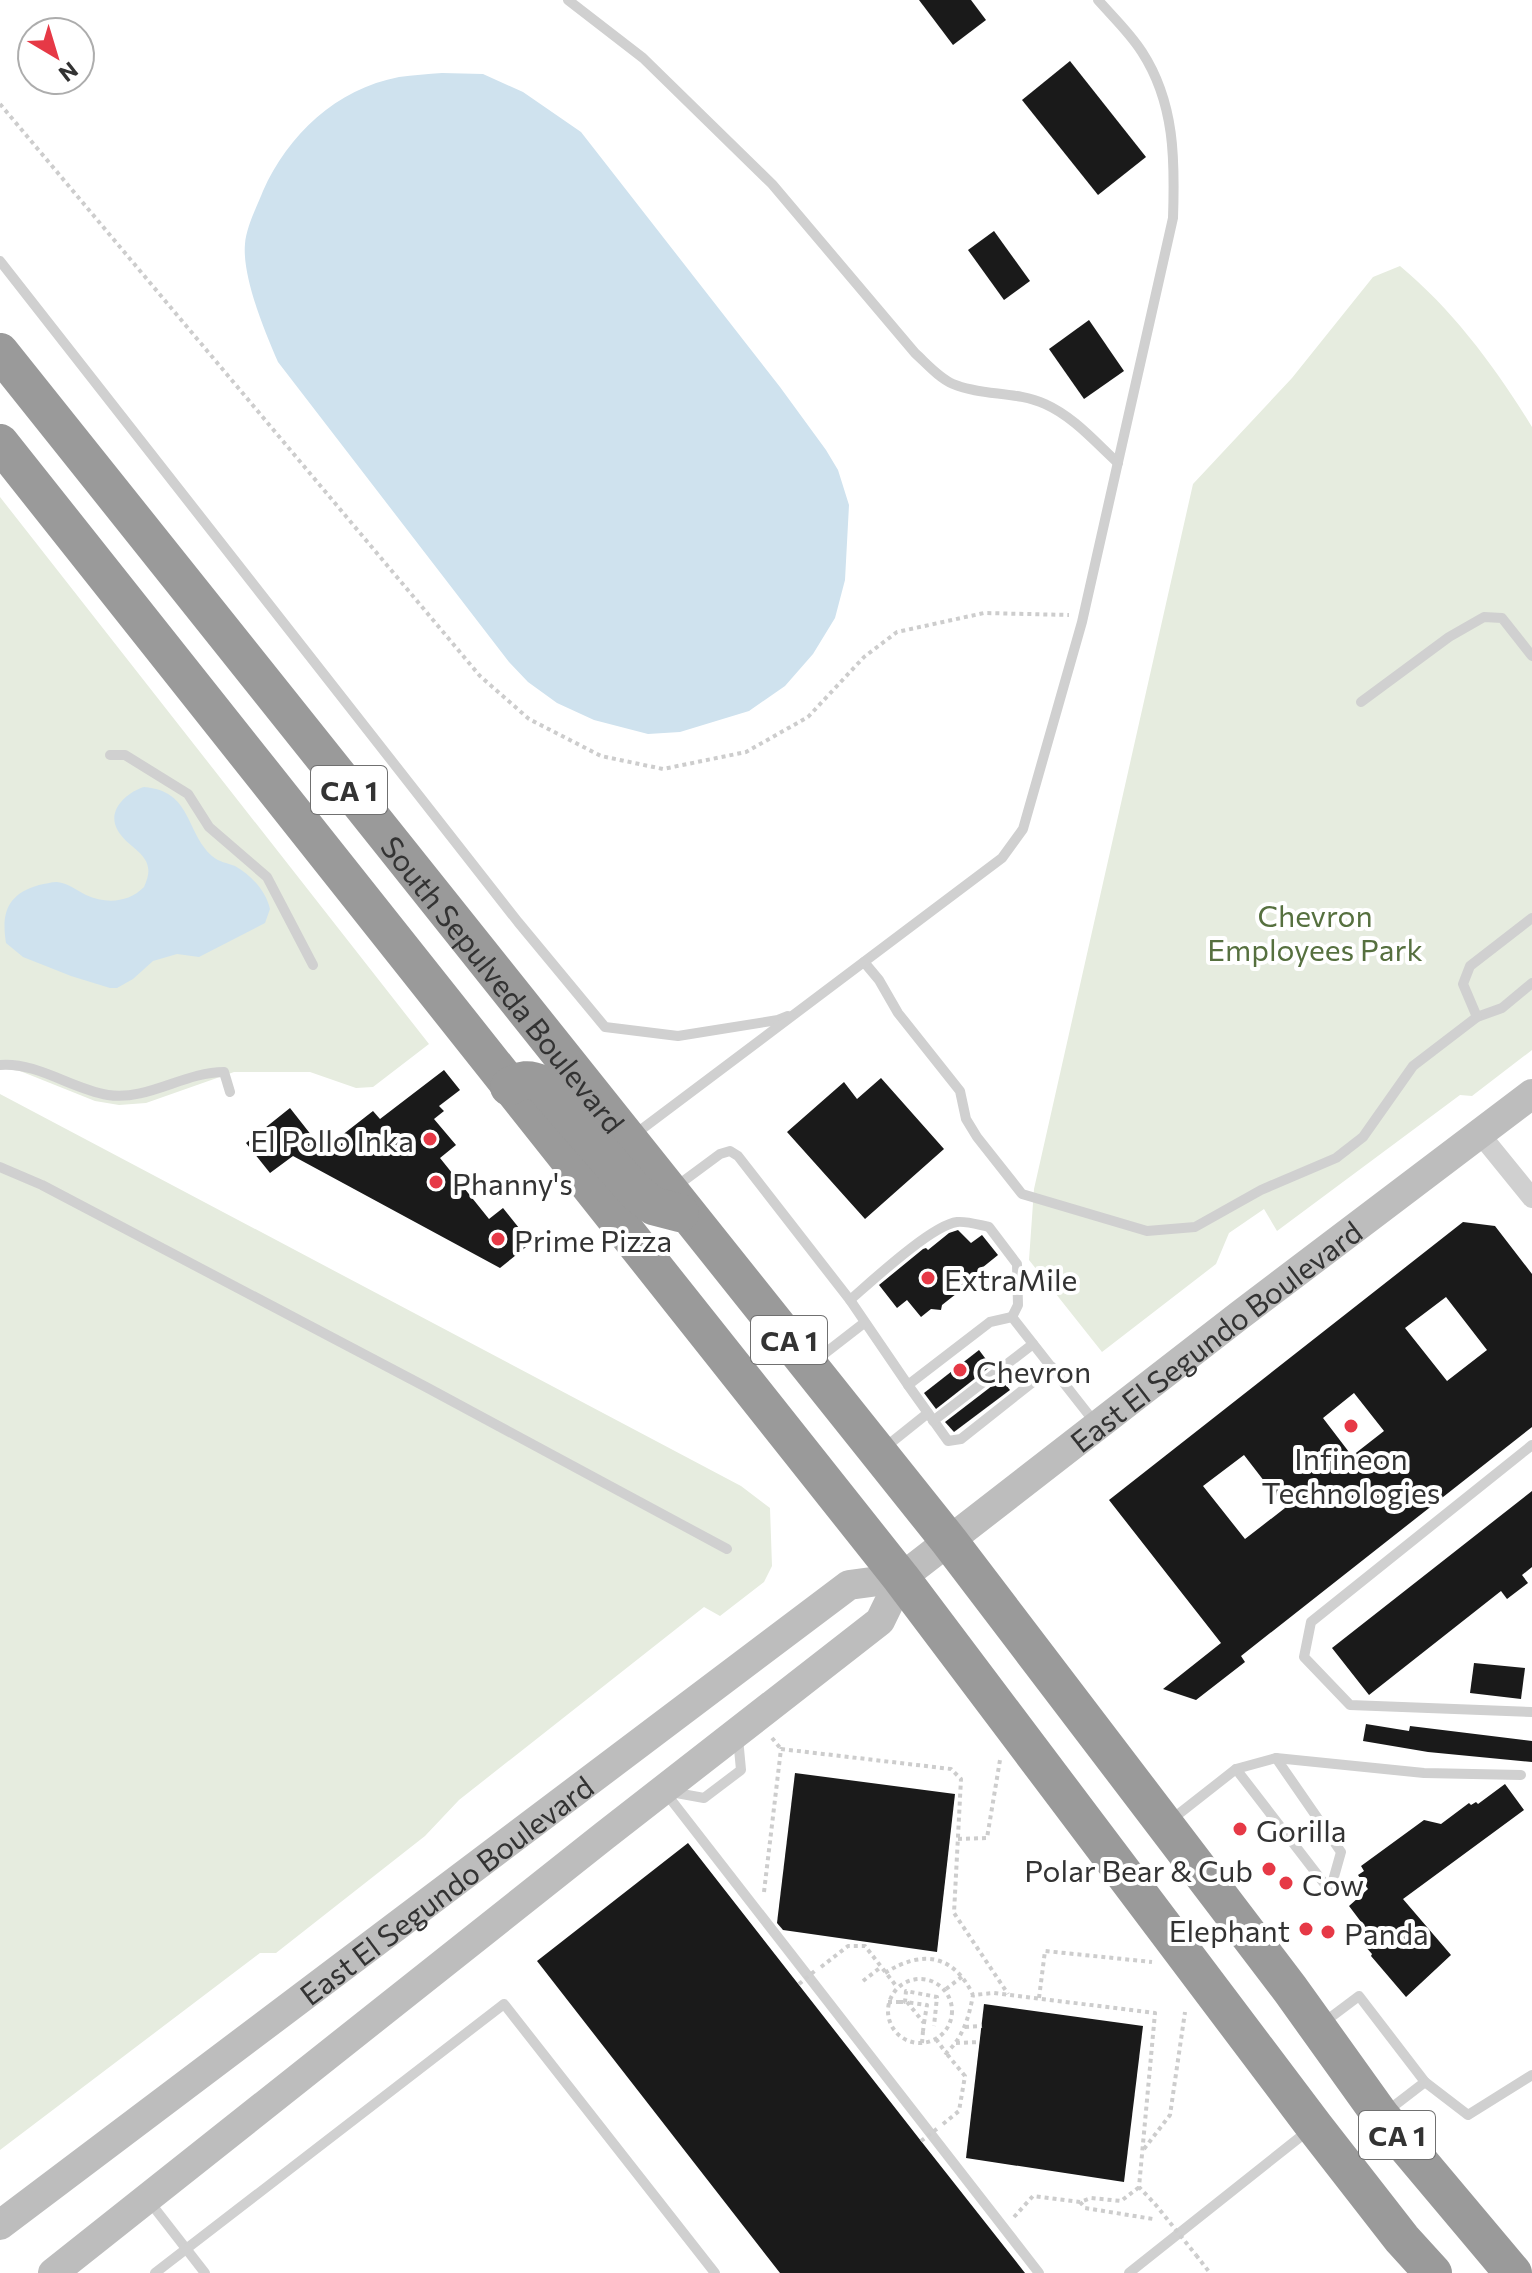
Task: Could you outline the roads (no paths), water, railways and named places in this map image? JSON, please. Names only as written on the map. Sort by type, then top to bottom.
[{"type":"highway","name":"South Sepulveda Boulevard","points":[[0,352],[949,1541]]},
{"type":"highway","name":"South Sepulveda Boulevard","points":[[0,443],[901,1578]]},
{"type":"highway","points":[[509,1087],[518,1081],[531,1079],[542,1084],[635,1191],[653,1206],[680,1204]]},
{"type":"highway","name":"CA 1","points":[[949,1541],[1318,2027],[1381,2116],[1513,2273]]},
{"type":"highway","name":"CA 1","points":[[901,1578],[1314,2126],[1402,2239],[1433,2273]]},
{"type":"main road","name":"East El Segundo Boulevard","points":[[53,2273],[880,1621],[901,1578],[1532,1094]]},
{"type":"main road","name":"East El Segundo Boulevard","points":[[0,2225],[849,1585],[901,1578]]},
{"type":"street","points":[[1480,1134],[1532,1198]]},
{"type":"lane","points":[[568,0],[643,58],[772,184],[915,353],[936,373],[950,383],[967,389],[1020,396],[1045,404],[1074,421],[1118,463]]},
{"type":"lane","points":[[629,1140],[1002,858],[1023,829],[1083,616],[1173,218],[1175,158],[1167,105],[1142,52],[1098,0]]},
{"type":"lane","points":[[0,261],[518,922],[605,1027],[678,1036],[778,1020],[803,1009]]},
{"type":"lane","points":[[1361,702],[1449,637],[1484,617],[1502,618],[1532,656]]},
{"type":"lane","points":[[110,755],[125,755],[188,794],[209,827],[267,877],[313,965]]},
{"type":"lane","points":[[1477,1017],[1463,984],[1470,966],[1532,918]]},
{"type":"lane","points":[[864,962],[905,1022],[960,1091],[966,1119],[1022,1194],[1147,1231],[1195,1227],[1261,1190],[1336,1158],[1363,1137],[1413,1066],[1477,1017],[1502,1008],[1532,983]]},
{"type":"lane","points":[[0,1065],[17,1063],[109,1095],[137,1095],[207,1072],[224,1072],[230,1092]]},
{"type":"lane","points":[[680,1204],[720,1154],[730,1151],[738,1156],[850,1300],[948,1441],[961,1439],[1052,1367]]},
{"type":"lane","points":[[0,1167],[42,1185],[358,1351],[727,1549]]},
{"type":"lane","points":[[850,1300],[933,1233],[955,1222],[967,1223],[989,1227],[1017,1264],[1018,1305],[1012,1317]]},
{"type":"lane","points":[[1012,1317],[1097,1426]]},
{"type":"lane","points":[[908,1385],[990,1322],[1012,1317]]},
{"type":"lane","points":[[809,1366],[864,1323]]},
{"type":"lane","points":[[879,1453],[1033,1344]]},
{"type":"lane","points":[[1532,1445],[1311,1622],[1304,1657],[1350,1705],[1532,1712]]},
{"type":"lane","points":[[1236,1769],[1330,1891],[1341,1852],[1276,1758]]},
{"type":"lane","points":[[1165,1825],[1236,1769],[1276,1758],[1424,1773],[1521,1775]]},
{"type":"lane","points":[[663,1790],[1039,2273]]},
{"type":"lane","points":[[1318,2027],[1359,1996],[1425,2082],[1468,2115],[1532,2075]]},
{"type":"lane","points":[[155,2273],[504,2004],[715,2273]]},
{"type":"lane","points":[[1381,2116],[1425,2082]]},
{"type":"lane","points":[[1129,2273],[1314,2126]]},
{"type":"lane","points":[[148,2199],[205,2273]]},
{"type":"water","points":[[442,73],[483,74],[523,92],[581,132],[780,387],[838,470],[849,505],[845,580],[835,618],[813,654],[785,686],[749,711],[680,732],[648,734],[594,720],[557,703],[528,682],[509,662],[278,362],[256,304],[245,257],[250,224],[273,171],[300,133],[355,92],[399,77]]},
{"type":"water","points":[[144,787],[171,796],[212,856],[235,866],[257,884],[270,909],[265,923],[199,957],[177,954],[153,961],[133,979],[117,988],[71,976],[23,957],[6,943],[5,922],[9,906],[28,889],[57,882],[109,901],[124,899],[144,887],[148,867],[141,854],[117,829],[115,815],[120,803]]},
{"type":"place","name":"El Pollo Inka","points":[[430,1139]]},
{"type":"place","name":"Phanny's","points":[[436,1182]]},
{"type":"place","name":"Prime Pizza","points":[[498,1239]]},
{"type":"place","name":"ExtraMile","points":[[928,1278]]},
{"type":"place","name":"Chevron","points":[[960,1370]]},
{"type":"place","name":"Infineon Technologies","points":[[1351,1426]]},
{"type":"place","name":"Gorilla","points":[[1240,1829]]},
{"type":"place","name":"Polar Bear & Cub","points":[[1269,1869]]},
{"type":"place","name":"Cow","points":[[1286,1883]]},
{"type":"place","name":"Elephant","points":[[1306,1929]]},
{"type":"place","name":"Panda","points":[[1328,1932]]},
{"type":"park label","name":"Chevron Employees Park","points":[[1315,931]]}]
